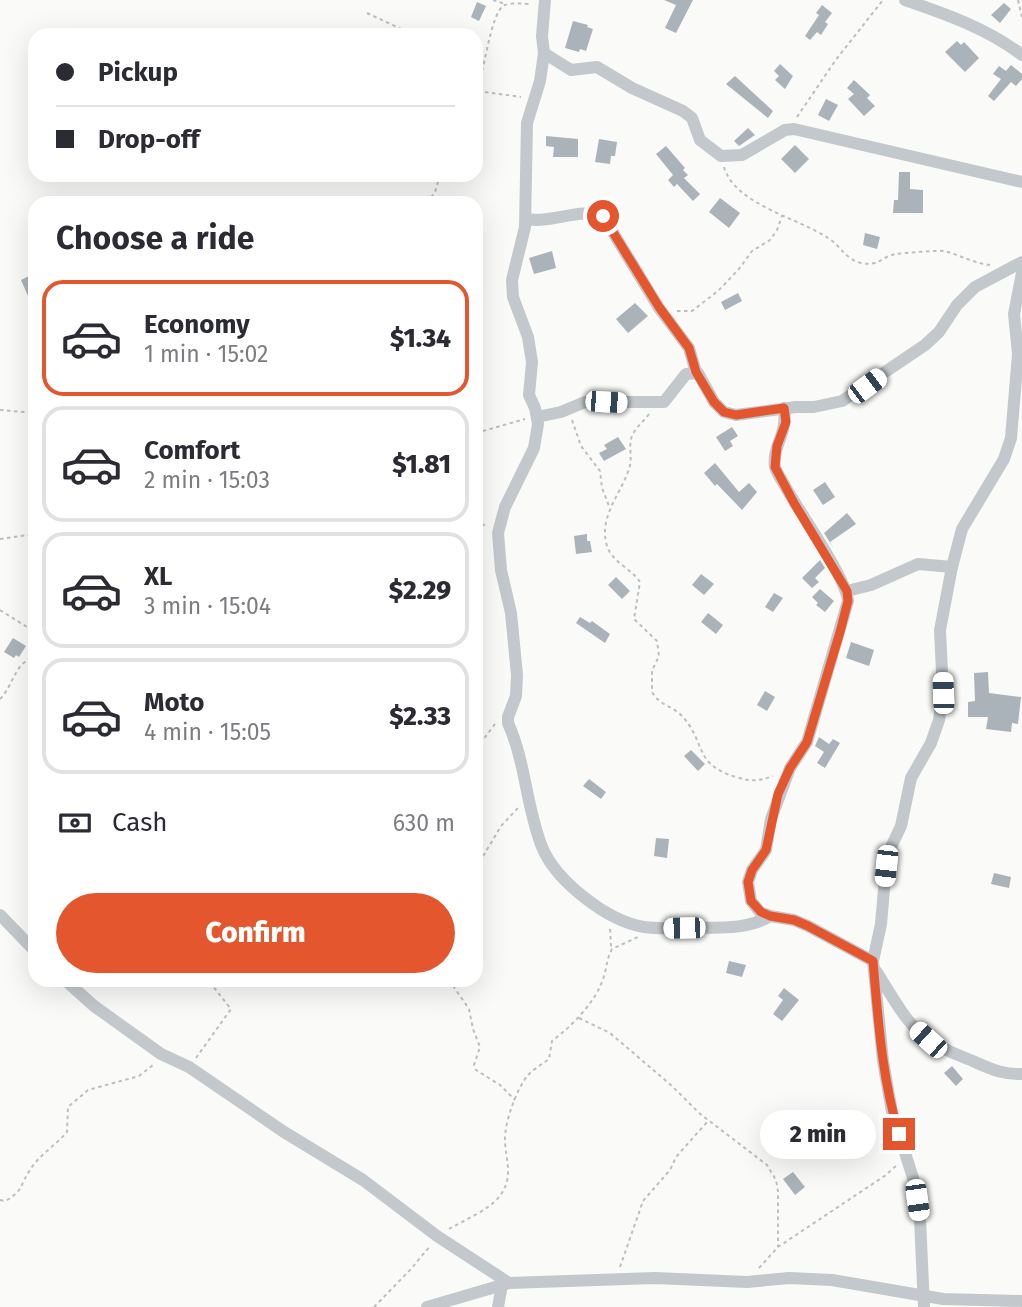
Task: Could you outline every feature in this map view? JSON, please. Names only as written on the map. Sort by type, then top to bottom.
[{"type":"street","points":[[905,0],[969,24],[999,39],[1022,55]]},
{"type":"street","points":[[544,3],[544,53],[540,81],[527,122],[526,219],[512,281],[513,297],[528,337],[533,362],[529,395],[538,424],[534,448],[505,507],[498,533],[518,687],[507,720],[523,768],[542,846],[549,860],[579,894],[610,914],[641,926],[662,928],[750,925],[770,916]]},
{"type":"street","points":[[544,53],[571,70],[597,67],[632,88],[683,111],[692,118],[700,140],[721,156],[742,155],[785,130],[808,132],[1022,182]]},
{"type":"street","points":[[526,219],[553,220],[592,214],[603,216],[659,307],[689,348],[696,372],[714,402],[724,412],[736,415],[829,405],[842,401],[932,339],[966,295],[1019,267]]},
{"type":"street","points":[[924,1302],[920,1219],[914,1181],[892,1112],[883,1061],[874,965],[886,866],[901,826],[911,778],[931,743],[939,720],[943,693],[940,630],[952,567],[962,529],[1004,459],[1012,438],[1018,354],[1014,314],[1019,267]]},
{"type":"street","points":[[537,418],[569,410],[585,402],[664,402],[686,374],[696,372]]},
{"type":"street","points":[[784,408],[786,422],[777,446],[775,467],[847,591],[848,601],[807,742],[790,768],[778,794],[766,850],[752,870],[748,882],[749,896],[753,905],[770,916],[794,920],[808,926],[874,965],[916,1029],[928,1040],[944,1050],[993,1070],[1009,1075],[1022,1074]]},
{"type":"street","points":[[847,591],[871,585],[918,564],[952,567]]},
{"type":"street","points":[[0,915],[28,944]]},
{"type":"street","points":[[73,987],[94,1006],[162,1054],[190,1068],[284,1132],[363,1180],[506,1284]]},
{"type":"street","points":[[428,1307],[506,1284],[655,1278],[747,1282],[789,1278],[832,1280],[924,1302],[943,1299],[1022,1301]]},
{"type":"street","points":[[498,1307],[506,1284]]},
{"type":"path","points":[[493,0],[507,5],[544,3]]},
{"type":"path","points":[[785,130],[795,121],[842,51],[883,0]]},
{"type":"path","points":[[1018,0],[1022,17]]},
{"type":"path","points":[[483,62],[500,10],[507,5]]},
{"type":"path","points":[[368,13],[399,28]]},
{"type":"path","points":[[483,92],[534,98]]},
{"type":"path","points":[[721,156],[726,173],[733,183],[770,211],[827,237],[846,256],[864,264],[877,264],[896,254],[939,251],[984,264],[1019,267]]},
{"type":"path","points":[[659,307],[671,311],[692,311],[718,292],[739,270],[752,251],[770,240],[778,229],[782,215]]},
{"type":"path","points":[[657,404],[633,435],[630,467],[609,508],[605,531],[606,545],[610,553],[640,582],[634,620],[657,641],[659,656],[652,678],[654,698],[680,714],[710,765],[717,771],[753,782],[790,768]]},
{"type":"path","points":[[569,410],[581,446],[600,471],[609,508]]},
{"type":"path","points":[[0,411],[28,413]]},
{"type":"path","points":[[483,431],[522,419],[537,418]]},
{"type":"path","points":[[0,539],[28,535]]},
{"type":"path","points":[[0,610],[28,628]]},
{"type":"path","points":[[0,699],[12,684],[22,662],[28,659]]},
{"type":"path","points":[[483,740],[507,708],[514,703]]},
{"type":"path","points":[[483,856],[501,826],[523,803],[528,793]]},
{"type":"path","points":[[374,1307],[438,1237],[498,1199],[509,1179],[506,1132],[515,1101],[529,1074],[549,1059],[552,1041],[578,1017],[601,982],[612,949],[609,940],[610,914]]},
{"type":"path","points":[[612,949],[636,940],[641,926]]},
{"type":"path","points":[[190,1068],[231,1009],[214,987]]},
{"type":"path","points":[[454,987],[469,1009],[480,1047],[474,1065],[476,1070],[500,1085],[515,1101]]},
{"type":"path","points":[[578,1017],[610,1033],[709,1121],[767,1165],[776,1180],[778,1191],[778,1247]]},
{"type":"path","points":[[0,1200],[5,1201],[18,1192],[31,1167],[67,1132],[66,1110],[72,1103],[94,1086],[139,1076],[162,1054]]},
{"type":"path","points":[[615,1279],[643,1201],[670,1170],[676,1157],[709,1121]]},
{"type":"path","points":[[747,1282],[778,1247],[886,1175],[906,1157]]},
{"type":"building","points":[[664,0],[693,0],[676,33],[665,28],[676,5]]},
{"type":"building","points":[[477,2],[486,6],[479,21],[471,17]]},
{"type":"building","points":[[1004,3],[1011,9],[1000,23],[991,15]]},
{"type":"building","points":[[822,5],[832,13],[825,22],[828,24],[821,35],[817,32],[810,40],[805,36],[819,15],[816,13]]},
{"type":"building","points":[[573,21],[593,29],[586,51],[565,48]]},
{"type":"building","points":[[957,41],[961,45],[964,42],[979,58],[965,72],[945,52]]},
{"type":"building","points":[[780,64],[793,76],[785,89],[775,80],[779,76],[774,71]]},
{"type":"building","points":[[1011,65],[1022,74],[1022,79],[1016,86],[1011,82],[994,101],[988,96],[1001,79],[993,74],[999,66],[1006,71]]},
{"type":"building","points":[[735,76],[773,111],[768,118],[726,84]]},
{"type":"building","points":[[854,80],[870,95],[867,98],[875,106],[864,116],[848,99],[854,94],[847,88]]},
{"type":"building","points":[[826,99],[838,105],[829,121],[818,115]]},
{"type":"building","points":[[748,128],[755,135],[739,146],[734,141]]},
{"type":"building","points":[[546,136],[578,139],[578,157],[553,157],[554,147],[546,146]]},
{"type":"building","points":[[599,139],[617,142],[615,156],[611,156],[610,164],[595,162]]},
{"type":"building","points":[[795,145],[809,159],[795,173],[781,159]]},
{"type":"building","points":[[666,146],[685,168],[683,170],[688,175],[684,178],[700,194],[693,201],[677,184],[674,187],[668,180],[673,175],[656,154]]},
{"type":"building","points":[[899,172],[910,172],[910,189],[923,190],[923,213],[893,213],[894,200],[898,200]]},
{"type":"building","points":[[720,198],[740,213],[729,228],[709,212]]},
{"type":"building","points":[[865,233],[880,237],[877,249],[863,245]]},
{"type":"building","points":[[552,251],[556,268],[534,274],[529,258]]},
{"type":"building","points":[[28,276],[28,296],[21,280]]},
{"type":"building","points":[[738,293],[742,301],[725,310],[721,302]]},
{"type":"building","points":[[635,303],[648,316],[628,333],[616,319]]},
{"type":"building","points":[[732,427],[738,436],[730,441],[733,446],[725,451],[716,437]]},
{"type":"building","points":[[618,437],[626,449],[604,461],[599,453],[607,449],[604,445]]},
{"type":"building","points":[[715,463],[739,492],[749,483],[757,492],[742,510],[704,473]]},
{"type":"building","points":[[825,482],[835,497],[823,505],[813,490]]},
{"type":"building","points":[[847,513],[856,524],[830,542],[834,549],[824,533]]},
{"type":"building","points":[[587,534],[592,552],[576,554],[574,536]]},
{"type":"building","points":[[820,560],[825,568],[815,578],[819,582],[812,588],[802,578]]},
{"type":"building","points":[[701,574],[714,584],[704,595],[692,585]]},
{"type":"building","points":[[616,577],[630,591],[622,599],[608,585]]},
{"type":"building","points":[[820,589],[834,601],[825,612],[816,605],[818,603],[812,597]]},
{"type":"building","points":[[774,593],[783,598],[773,612],[765,607]]},
{"type":"building","points":[[708,613],[723,625],[716,634],[701,622]]},
{"type":"building","points":[[580,617],[590,623],[592,621],[610,634],[605,643],[576,623]]},
{"type":"building","points":[[13,638],[26,646],[19,657],[16,655],[14,658],[4,652]]},
{"type":"building","points":[[851,642],[874,650],[869,666],[846,658]]},
{"type":"building","points":[[988,672],[989,693],[1021,697],[1018,724],[1012,723],[1011,732],[986,729],[988,717],[968,717],[968,702],[975,701],[974,673]]},
{"type":"building","points":[[765,691],[775,697],[767,711],[757,705]]},
{"type":"building","points":[[819,737],[829,744],[833,739],[840,743],[825,768],[817,763],[824,752],[815,746]]},
{"type":"building","points":[[691,750],[705,764],[698,771],[684,756]]},
{"type":"building","points":[[589,779],[606,792],[601,799],[583,786]]},
{"type":"building","points":[[656,838],[669,839],[667,858],[654,856]]},
{"type":"building","points":[[994,873],[1011,877],[1009,888],[991,884]]},
{"type":"building","points":[[729,961],[746,965],[742,977],[726,973]]},
{"type":"building","points":[[784,988],[799,1000],[782,1021],[773,1014],[783,1000],[778,996]]},
{"type":"building","points":[[952,1066],[963,1079],[956,1086],[944,1073]]},
{"type":"building","points":[[793,1172],[805,1187],[795,1195],[783,1179]]},
{"type":"route","points":[[603,216],[670,325],[689,348],[696,372],[714,402],[724,412],[736,415],[784,408],[786,422],[777,446],[775,467],[847,591],[848,601],[840,632],[807,742],[790,768],[778,794],[766,850],[750,874],[749,896],[753,905],[761,912],[808,926],[873,961],[883,1061],[892,1112],[899,1134]]}]
